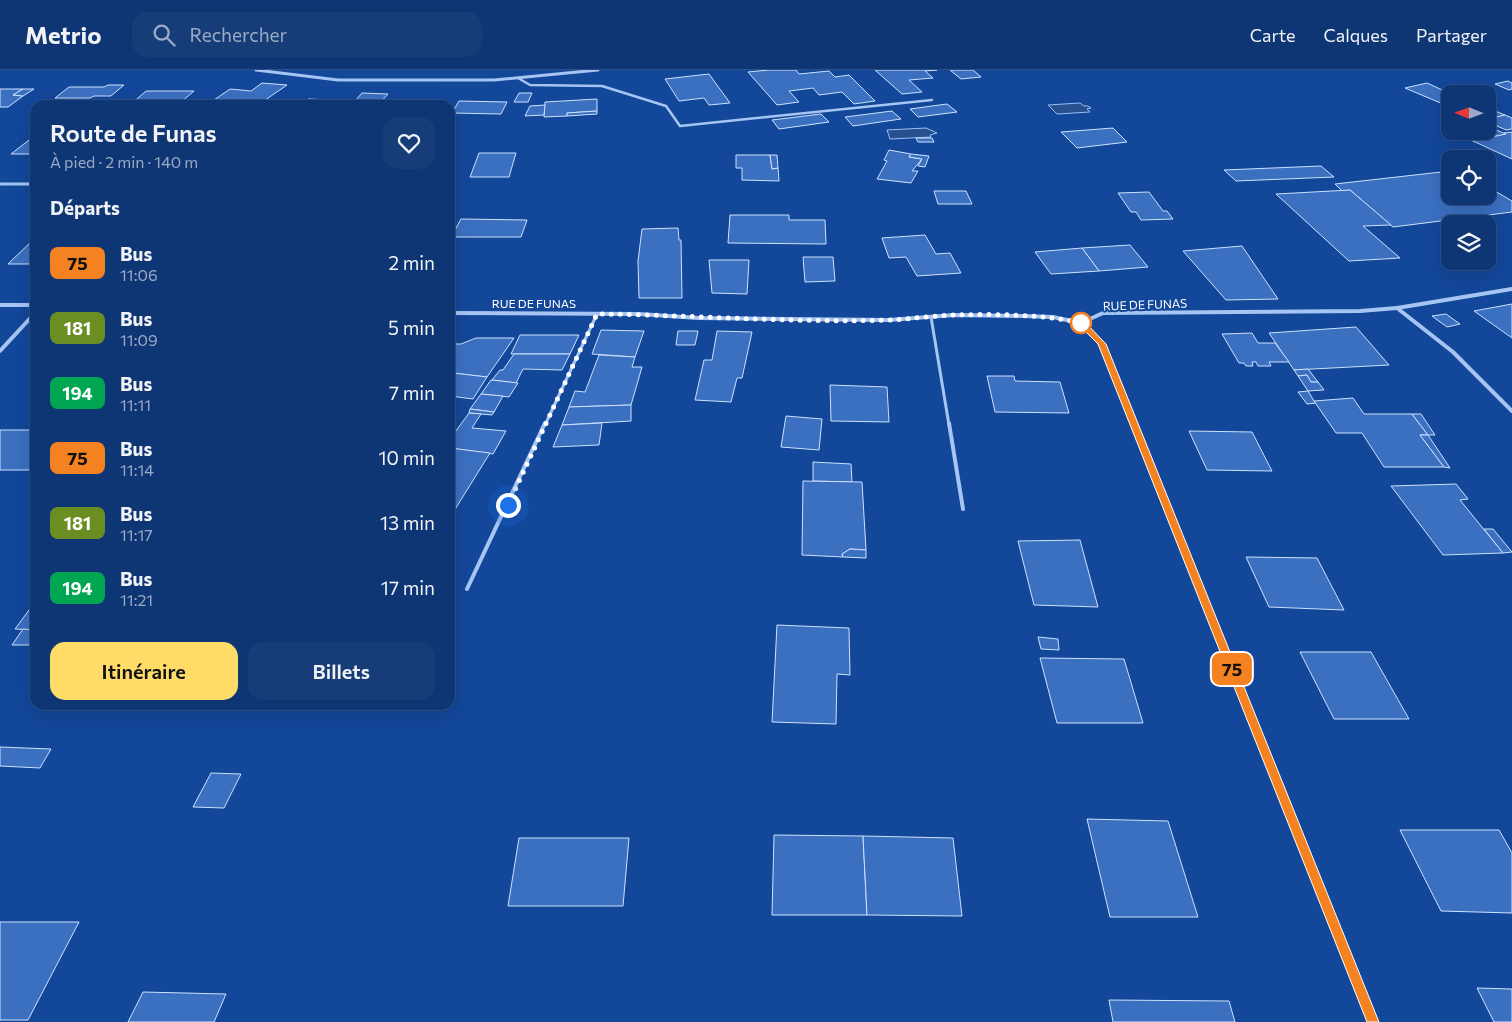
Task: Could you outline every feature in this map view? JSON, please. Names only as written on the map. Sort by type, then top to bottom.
[{"type":"street","points":[[256,70],[338,80],[494,80],[598,70]]},
{"type":"street","points":[[0,184],[30,184]]},
{"type":"street","name":"RUE DE FUNAS","points":[[455,313],[870,320],[931,316],[1053,317],[1081,323],[1103,313],[1360,311],[1398,308],[1512,289]]},
{"type":"street","points":[[0,305],[30,305]]},
{"type":"street","points":[[1398,308],[1453,352],[1512,411]]},
{"type":"street","points":[[0,350],[30,318]]},
{"type":"street","points":[[1081,323],[1102,344],[1372,1022]]},
{"type":"lane","points":[[518,78],[530,85],[602,86],[666,106],[680,126],[932,100]]},
{"type":"lane","points":[[468,589],[597,314]]},
{"type":"lane","points":[[931,316],[963,509]]},
{"type":"water","points":[[1080,103],[1091,108],[1087,109],[1090,112],[1057,114],[1048,105]]},
{"type":"water","points":[[926,128],[937,133],[930,135],[931,137],[890,139],[887,130]]},
{"type":"building","points":[[796,70],[799,74],[829,71],[835,77],[849,75],[875,101],[854,104],[842,92],[819,95],[813,88],[789,91],[799,102],[777,105],[748,72]]},
{"type":"building","points":[[875,70],[937,70],[925,71],[933,78],[909,80],[922,92],[902,94]]},
{"type":"building","points":[[950,70],[973,70],[981,77],[961,79]]},
{"type":"building","points":[[709,74],[730,103],[709,105],[704,98],[679,101],[665,79]]},
{"type":"building","points":[[1508,81],[1512,83],[1512,89],[1509,90],[1495,84]]},
{"type":"building","points":[[262,83],[287,85],[265,100],[214,100],[230,89],[251,91]]},
{"type":"building","points":[[1427,83],[1441,89],[1441,103],[1405,88]]},
{"type":"building","points":[[108,85],[124,85],[111,96],[55,98],[69,87],[104,87]]},
{"type":"building","points":[[0,89],[23,89],[13,95],[23,96],[8,107],[0,107]]},
{"type":"building","points":[[23,89],[34,89],[23,96],[13,95]]},
{"type":"building","points":[[146,91],[194,91],[183,100],[136,100]]},
{"type":"building","points":[[362,93],[388,94],[383,100],[356,100]]},
{"type":"building","points":[[519,93],[532,93],[528,102],[514,102]]},
{"type":"building","points":[[597,99],[597,111],[567,113],[567,116],[544,117],[545,102]]},
{"type":"building","points":[[459,101],[507,102],[501,114],[455,113],[455,108]]},
{"type":"building","points":[[947,104],[957,112],[918,117],[910,109]]},
{"type":"building","points":[[545,105],[544,115],[525,116],[530,106]]},
{"type":"building","points":[[597,111],[597,114],[567,116],[567,113]]},
{"type":"building","points":[[892,111],[901,119],[853,126],[845,117]]},
{"type":"building","points":[[1496,111],[1505,115],[1496,117]]},
{"type":"building","points":[[821,114],[829,122],[779,129],[772,120]]},
{"type":"building","points":[[1505,115],[1512,118],[1512,129],[1506,130],[1496,126],[1496,117]]},
{"type":"building","points":[[1113,128],[1127,142],[1077,148],[1061,132]]},
{"type":"building","points":[[1496,130],[1506,134],[1496,136]]},
{"type":"building","points":[[1512,132],[1512,159],[1473,141],[1496,140],[1496,136],[1506,134],[1504,133]]},
{"type":"building","points":[[916,138],[932,138],[934,142],[918,142]]},
{"type":"building","points":[[29,140],[30,140],[30,154],[11,154]]},
{"type":"building","points":[[889,150],[911,154],[909,157],[922,159],[912,171],[918,171],[911,183],[877,179],[887,161],[884,160]]},
{"type":"building","points":[[479,153],[516,153],[509,177],[470,177]]},
{"type":"building","points":[[911,154],[929,156],[925,167],[918,166],[922,159],[909,157]]},
{"type":"building","points":[[736,155],[770,155],[772,169],[778,168],[779,181],[742,180],[742,168],[736,168]]},
{"type":"building","points":[[770,155],[777,155],[778,168],[772,169]]},
{"type":"building","points":[[1321,166],[1334,177],[1236,181],[1224,170]]},
{"type":"building","points":[[1441,172],[1441,205],[1496,205],[1496,192],[1512,201],[1512,212],[1488,215],[1441,215],[1441,221],[1393,227],[1350,190],[1342,191],[1335,184]]},
{"type":"building","points":[[1350,190],[1391,225],[1363,226],[1400,258],[1349,261],[1276,194]]},
{"type":"building","points":[[934,191],[966,191],[972,204],[938,204]]},
{"type":"building","points":[[1149,192],[1163,211],[1167,211],[1173,219],[1141,220],[1136,212],[1131,212],[1118,193]]},
{"type":"building","points":[[730,215],[789,215],[789,220],[825,220],[826,244],[728,243]]},
{"type":"building","points":[[461,219],[527,220],[521,237],[455,237],[455,230]]},
{"type":"building","points":[[678,228],[679,240],[681,240],[682,298],[639,298],[638,261],[642,229]]},
{"type":"building","points":[[925,235],[936,254],[950,253],[961,273],[917,276],[906,257],[889,258],[882,238]]},
{"type":"building","points":[[30,243],[30,264],[8,264]]},
{"type":"building","points":[[1130,245],[1148,267],[1099,271],[1082,248]]},
{"type":"building","points":[[1242,246],[1278,299],[1226,300],[1183,251]]},
{"type":"building","points":[[1082,248],[1099,271],[1051,274],[1035,252]]},
{"type":"building","points":[[803,257],[833,257],[835,281],[805,282]]},
{"type":"building","points":[[709,260],[749,260],[747,294],[712,293]]},
{"type":"building","points":[[1512,304],[1512,338],[1474,311]]},
{"type":"building","points":[[1446,314],[1460,324],[1447,327],[1432,316]]},
{"type":"building","points":[[1356,327],[1389,365],[1294,370],[1269,333]]},
{"type":"building","points":[[601,330],[644,331],[635,357],[592,354]]},
{"type":"building","points":[[678,331],[698,331],[695,345],[676,345]]},
{"type":"building","points":[[717,331],[752,332],[742,378],[737,378],[731,402],[695,400],[704,360],[712,360]]},
{"type":"building","points":[[1252,333],[1258,343],[1275,343],[1289,362],[1269,362],[1271,366],[1258,366],[1256,362],[1252,362],[1253,366],[1239,363],[1222,334]]},
{"type":"building","points":[[520,335],[579,335],[570,354],[511,354]]},
{"type":"building","points":[[476,338],[514,338],[487,377],[455,373],[455,344],[461,344]]},
{"type":"building","points":[[514,354],[570,354],[562,370],[523,369],[516,383],[492,380],[500,370],[503,370]]},
{"type":"building","points":[[599,355],[635,357],[632,367],[642,367],[631,405],[569,407],[575,391],[585,392]]},
{"type":"building","points":[[1308,369],[1318,382],[1311,382],[1307,375],[1298,376],[1294,370]]},
{"type":"building","points":[[455,373],[487,377],[473,399],[455,397]]},
{"type":"building","points":[[1307,375],[1311,382],[1318,382],[1324,390],[1308,391],[1298,376]]},
{"type":"building","points":[[987,376],[1014,376],[1015,381],[1060,382],[1069,413],[995,412]]},
{"type":"building","points":[[491,380],[518,383],[509,397],[481,394]]},
{"type":"building","points":[[830,385],[887,387],[889,422],[831,421]]},
{"type":"building","points":[[1308,391],[1316,403],[1307,404],[1298,392]]},
{"type":"building","points":[[481,394],[503,396],[494,412],[470,409]]},
{"type":"building","points":[[1353,398],[1364,414],[1412,414],[1428,435],[1420,435],[1444,467],[1384,467],[1362,433],[1336,433],[1314,401]]},
{"type":"building","points":[[631,405],[631,421],[562,425],[569,407]]},
{"type":"building","points":[[470,409],[494,412],[492,415],[469,413]]},
{"type":"building","points":[[469,413],[481,414],[472,428],[506,431],[493,454],[455,449],[455,432]]},
{"type":"building","points":[[1412,414],[1421,414],[1435,435],[1428,435]]},
{"type":"building","points":[[786,416],[822,419],[819,450],[781,447]]},
{"type":"building","points":[[602,423],[599,445],[553,447],[562,425]]},
{"type":"building","points":[[0,430],[30,430],[30,470],[0,470]]},
{"type":"building","points":[[1189,431],[1252,432],[1272,471],[1207,470]]},
{"type":"building","points":[[1420,435],[1428,435],[1450,468],[1444,467]]},
{"type":"building","points":[[455,449],[490,453],[455,509]]},
{"type":"building","points":[[813,462],[851,464],[852,482],[813,481]]},
{"type":"building","points":[[803,481],[862,482],[866,550],[850,549],[842,554],[843,557],[802,555]]},
{"type":"building","points":[[1456,484],[1468,499],[1460,500],[1503,553],[1443,555],[1391,486]]},
{"type":"building","points":[[1484,529],[1493,529],[1512,552],[1503,553]]},
{"type":"building","points":[[1080,540],[1098,607],[1034,605],[1018,541]]},
{"type":"building","points":[[850,549],[866,550],[866,558],[843,557],[842,554]]},
{"type":"building","points":[[1246,557],[1317,558],[1344,610],[1269,607]]},
{"type":"building","points":[[30,609],[30,630],[15,629]]},
{"type":"building","points":[[777,625],[849,628],[850,675],[837,674],[836,724],[772,722]]},
{"type":"building","points":[[23,629],[30,630],[30,645],[12,645]]},
{"type":"building","points":[[1038,637],[1058,639],[1059,650],[1041,649]]},
{"type":"building","points":[[1300,652],[1371,652],[1409,719],[1334,719]]},
{"type":"building","points":[[1040,658],[1124,659],[1143,723],[1057,723]]},
{"type":"building","points":[[0,747],[51,749],[40,768],[0,766]]},
{"type":"building","points":[[211,773],[241,774],[224,808],[193,807]]},
{"type":"building","points":[[1087,819],[1168,821],[1198,917],[1110,917]]},
{"type":"building","points":[[1400,830],[1499,830],[1512,853],[1512,913],[1441,911]]},
{"type":"building","points":[[774,835],[863,836],[867,915],[772,915]]},
{"type":"building","points":[[863,836],[953,838],[962,916],[867,915]]},
{"type":"building","points":[[519,838],[629,838],[623,906],[508,906]]},
{"type":"building","points":[[0,922],[79,922],[28,1020],[0,1020]]},
{"type":"building","points":[[1477,988],[1512,989],[1512,1022],[1494,1022]]},
{"type":"building","points":[[143,992],[226,994],[214,1022],[128,1022]]},
{"type":"building","points":[[1109,1000],[1229,1001],[1235,1022],[1113,1022]]},
{"type":"bus line","name":"75","points":[[1081,323],[1102,344],[1372,1022]]},
{"type":"route","points":[[508,505],[597,314],[639,314],[698,318],[889,320],[954,315],[1024,316],[1053,317],[1081,323]]}]
